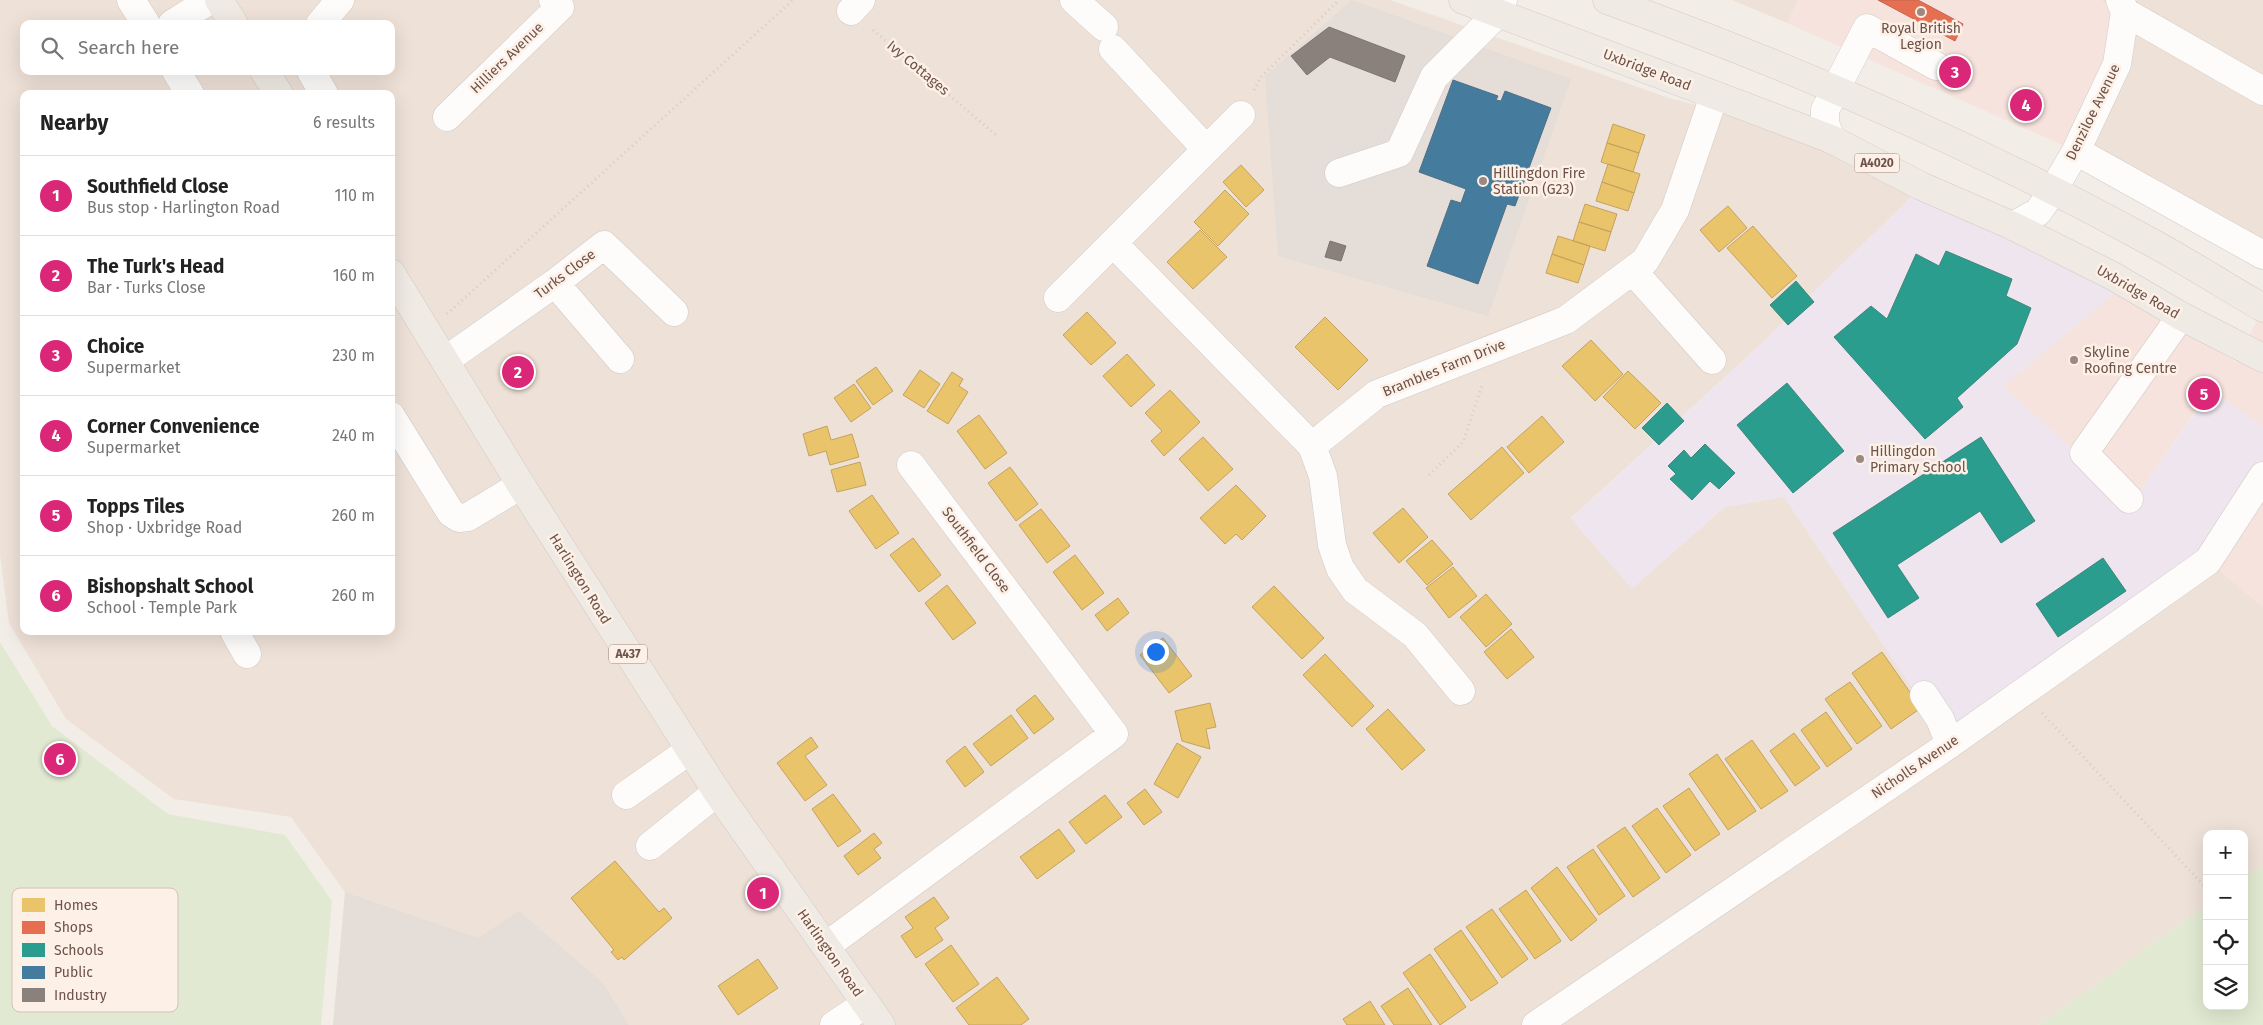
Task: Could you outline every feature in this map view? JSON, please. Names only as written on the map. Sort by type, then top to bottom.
[{"type":"main road","points":[[218,0],[231,20]]},
{"type":"main road","name":"Uxbridge Road","points":[[1463,0],[1500,6],[1714,96],[1831,139],[1921,186],[2013,226],[2113,276],[2181,316],[2263,358]]},
{"type":"main road","points":[[1607,0],[1710,37],[1835,89],[2018,174],[2148,241],[2263,308]]},
{"type":"main road","points":[[267,75],[276,90]]},
{"type":"main road","name":"Harlington Road","points":[[395,279],[521,485],[717,792],[874,1014]]},
{"type":"street","points":[[131,0],[144,20]]},
{"type":"street","points":[[178,20],[210,0]]},
{"type":"street","points":[[323,20],[340,0]]},
{"type":"street","name":"Hilliers Avenue","points":[[447,117],[560,7],[554,0]]},
{"type":"street","points":[[1074,0],[1206,149]]},
{"type":"street","points":[[1340,173],[1398,153],[1434,76],[1500,6]]},
{"type":"street","points":[[2123,6],[2263,91]]},
{"type":"street","name":"Denziloe Avenue","points":[[2052,192],[2076,152],[2117,64],[2123,6]]},
{"type":"street","points":[[1831,139],[1825,123],[1825,110],[1867,28],[1936,66]]},
{"type":"street","points":[[178,75],[188,90]]},
{"type":"street","points":[[313,75],[322,90]]},
{"type":"street","name":"Brambles Farm Drive","points":[[1312,446],[1377,394],[1566,320],[1645,261],[1675,210],[1714,96]]},
{"type":"street","points":[[1058,298],[1240,114]]},
{"type":"street","points":[[2076,152],[2263,255]]},
{"type":"street","points":[[2013,226],[2038,212],[2052,192]]},
{"type":"street","points":[[1112,243],[1312,446],[1323,476],[1332,545],[1340,568],[1355,590],[1415,635],[1461,691]]},
{"type":"street","name":"Turks Close","points":[[446,360],[555,283],[604,245],[674,312]]},
{"type":"street","points":[[1632,271],[1712,360]]},
{"type":"street","points":[[555,283],[620,359]]},
{"type":"street","points":[[2129,499],[2084,453],[2181,316]]},
{"type":"street","points":[[395,432],[400,451],[451,513],[460,518],[468,518],[521,485]]},
{"type":"street","name":"Southfield Close","points":[[826,946],[1114,734],[911,464]]},
{"type":"street","name":"Nicholls Avenue","points":[[1536,1025],[1950,744],[2208,561],[2263,476]]},
{"type":"street","points":[[1924,695],[1940,719],[1950,744]]},
{"type":"street","points":[[626,795],[690,750]]},
{"type":"street","points":[[650,846],[717,792]]},
{"type":"street","points":[[834,1025],[874,1014]]},
{"type":"path","points":[[428,331],[793,0]]},
{"type":"path","points":[[1240,114],[1261,77],[1339,0]]},
{"type":"path","name":"Ivy Cottages","points":[[856,6],[996,135]]},
{"type":"path","points":[[1429,475],[1463,442],[1493,349]]},
{"type":"path","points":[[2023,692],[2203,885]]},
{"type":"shaded area","points":[[0,0],[1390,0],[1669,98],[1831,139],[1916,192],[1764,341],[1571,518],[1632,588],[1725,507],[1784,497],[1950,744],[2208,561],[2263,607],[2263,865],[2248,876],[2248,830],[2203,830],[2203,908],[2039,1025],[629,1025],[604,984],[345,892],[291,817],[174,799],[66,719],[9,623],[0,555]]},
{"type":"shaded area","points":[[1352,0],[1571,79],[1488,316],[1278,256],[1265,76]]},
{"type":"shaded area","points":[[1732,0],[1798,0],[1787,23]]},
{"type":"shaded area","points":[[1798,0],[2100,0],[2125,12],[2076,151],[1787,23]]},
{"type":"shaded area","points":[[2100,0],[2263,0],[2263,246],[2076,151],[2125,12]]},
{"type":"shaded area","name":"Hillingdon Primary School","points":[[1916,192],[2116,292],[2003,386],[2132,503],[2211,390],[2263,427],[2263,476],[2208,561],[1950,744],[1784,497],[1725,507],[1632,589],[1571,519],[1764,341]]},
{"type":"shaded area","points":[[2116,292],[2236,362],[2263,309],[2263,427],[2210,390],[2132,503],[2003,386]]},
{"type":"shaded area","points":[[2263,476],[2263,607],[2208,561]]},
{"type":"shaded area","points":[[345,892],[478,938],[519,911],[604,984],[629,1025],[333,1025]]},
{"type":"green space","points":[[0,642],[52,726],[168,814],[285,835],[332,901],[321,1025],[0,1025]]},
{"type":"green space","points":[[2263,865],[2263,1025],[2039,1025],[2203,908],[2203,1010],[2248,1010],[2248,876]]},
{"type":"building: Homes","points":[[1613,124],[1645,135],[1639,153],[1607,143]]},
{"type":"building: Homes","points":[[1607,143],[1639,153],[1633,172],[1601,162]]},
{"type":"building: Homes","points":[[1608,164],[1640,174],[1634,193],[1602,182]]},
{"type":"building: Homes","points":[[1241,165],[1264,190],[1246,207],[1223,182]]},
{"type":"building: Homes","points":[[1602,182],[1634,193],[1628,211],[1596,201]]},
{"type":"building: Homes","points":[[1225,190],[1249,214],[1218,246],[1194,222]]},
{"type":"building: Homes","points":[[1585,204],[1617,214],[1611,232],[1579,222]]},
{"type":"building: Homes","points":[[1728,206],[1747,228],[1719,252],[1700,230]]},
{"type":"building: Homes","points":[[1579,222],[1611,232],[1605,251],[1573,241]]},
{"type":"building: Homes","points":[[1753,226],[1797,276],[1772,298],[1727,248]]},
{"type":"building: Homes","points":[[1200,230],[1227,257],[1193,289],[1167,262]]},
{"type":"building: Homes","points":[[1558,236],[1590,246],[1584,265],[1552,254]]},
{"type":"building: Homes","points":[[1552,254],[1584,265],[1578,283],[1546,273]]},
{"type":"building: Homes","points":[[1087,312],[1116,343],[1091,365],[1063,335]]},
{"type":"building: Homes","points":[[1325,317],[1368,360],[1338,390],[1295,347]]},
{"type":"building: Homes","points":[[1591,340],[1623,374],[1595,401],[1562,366]]},
{"type":"building: Homes","points":[[1127,354],[1155,385],[1131,407],[1103,376]]},
{"type":"building: Homes","points":[[876,367],[893,391],[873,405],[856,381]]},
{"type":"building: Homes","points":[[920,370],[940,384],[924,408],[903,395]]},
{"type":"building: Homes","points":[[1628,371],[1661,403],[1635,429],[1603,397]]},
{"type":"building: Homes","points":[[952,372],[963,379],[959,386],[968,392],[948,424],[927,411]]},
{"type":"building: Homes","points":[[854,384],[871,408],[851,422],[834,398]]},
{"type":"building: Homes","points":[[1170,390],[1200,422],[1164,456],[1151,441],[1162,431],[1145,413]]},
{"type":"building: Homes","points":[[979,415],[1007,453],[985,469],[957,431]]},
{"type":"building: Homes","points":[[1542,416],[1564,442],[1529,473],[1507,447]]},
{"type":"building: Homes","points":[[827,426],[831,440],[852,434],[859,457],[830,465],[826,451],[809,456],[803,434]]},
{"type":"building: Homes","points":[[1203,437],[1233,469],[1208,491],[1179,459]]},
{"type":"building: Homes","points":[[1502,447],[1524,473],[1471,520],[1448,494]]},
{"type":"building: Homes","points":[[860,462],[866,485],[837,492],[831,470]]},
{"type":"building: Homes","points":[[1010,467],[1038,504],[1016,521],[988,483]]},
{"type":"building: Homes","points":[[1236,485],[1266,516],[1242,540],[1236,534],[1225,544],[1200,518]]},
{"type":"building: Homes","points":[[872,495],[899,533],[876,549],[849,511]]},
{"type":"building: Homes","points":[[1403,508],[1428,537],[1399,563],[1373,533]]},
{"type":"building: Homes","points":[[1041,509],[1070,546],[1047,563],[1019,525]]},
{"type":"building: Homes","points":[[913,538],[941,575],[919,592],[890,555]]},
{"type":"building: Homes","points":[[1432,540],[1453,564],[1427,585],[1406,561]]},
{"type":"building: Homes","points":[[1075,555],[1104,593],[1082,610],[1053,572]]},
{"type":"building: Homes","points":[[1453,567],[1477,596],[1449,618],[1426,588]]},
{"type":"building: Homes","points":[[947,585],[976,623],[953,640],[925,603]]},
{"type":"building: Homes","points":[[1274,586],[1324,638],[1302,659],[1252,607]]},
{"type":"building: Homes","points":[[1486,594],[1512,624],[1486,647],[1460,617]]},
{"type":"building: Homes","points":[[1118,598],[1129,613],[1107,631],[1095,615]]},
{"type":"building: Homes","points":[[1511,629],[1534,657],[1507,679],[1484,652]]},
{"type":"building: Homes","points":[[1163,638],[1192,676],[1169,693],[1140,655]]},
{"type":"building: Homes","points":[[1882,652],[1921,708],[1891,729],[1852,673]]},
{"type":"building: Homes","points":[[1325,654],[1374,706],[1352,727],[1303,675]]},
{"type":"building: Homes","points":[[1850,682],[1882,726],[1857,744],[1825,699]]},
{"type":"building: Homes","points":[[1035,695],[1054,719],[1034,734],[1016,710]]},
{"type":"building: Homes","points":[[1210,703],[1216,727],[1206,729],[1210,749],[1182,741],[1175,711]]},
{"type":"building: Homes","points":[[1388,709],[1425,750],[1402,770],[1366,729]]},
{"type":"building: Homes","points":[[1826,712],[1852,749],[1827,767],[1801,730]]},
{"type":"building: Homes","points":[[1011,715],[1028,738],[991,766],[973,744]]},
{"type":"building: Homes","points":[[1794,733],[1820,768],[1795,786],[1770,751]]},
{"type":"building: Homes","points":[[811,737],[818,747],[805,756],[827,785],[805,801],[777,763]]},
{"type":"building: Homes","points":[[1752,740],[1788,791],[1761,809],[1725,759]]},
{"type":"building: Homes","points":[[1177,743],[1201,757],[1178,798],[1154,784]]},
{"type":"building: Homes","points":[[965,746],[984,772],[965,787],[946,761]]},
{"type":"building: Homes","points":[[1717,754],[1756,811],[1728,830],[1689,774]]},
{"type":"building: Homes","points":[[1689,788],[1720,834],[1695,851],[1663,806]]},
{"type":"building: Homes","points":[[1145,789],[1162,812],[1144,825],[1127,803]]},
{"type":"building: Homes","points":[[833,794],[861,831],[838,847],[812,809]]},
{"type":"building: Homes","points":[[1105,795],[1122,817],[1086,844],[1069,822]]},
{"type":"building: Homes","points":[[1657,808],[1691,855],[1666,873],[1632,826]]},
{"type":"building: Homes","points":[[1625,827],[1660,878],[1633,897],[1597,846]]},
{"type":"building: Homes","points":[[1059,829],[1075,851],[1037,879],[1020,857]]},
{"type":"building: Homes","points":[[874,833],[882,843],[874,849],[881,858],[858,875],[844,856]]},
{"type":"building: Homes","points":[[1593,849],[1625,896],[1599,915],[1567,867]]},
{"type":"building: Homes","points":[[615,861],[659,912],[664,908],[672,918],[624,960],[622,957],[618,960],[611,952],[614,950],[571,898]]},
{"type":"building: Homes","points":[[1557,867],[1597,920],[1571,941],[1531,888]]},
{"type":"building: Homes","points":[[1526,890],[1561,941],[1535,959],[1499,909]]},
{"type":"building: Homes","points":[[934,897],[949,918],[935,928],[943,940],[916,958],[901,936],[913,928],[905,917]]},
{"type":"building: Homes","points":[[1492,909],[1528,959],[1502,978],[1466,927]]},
{"type":"building: Homes","points":[[1461,930],[1498,983],[1471,1001],[1434,949]]},
{"type":"building: Homes","points":[[951,945],[979,984],[953,1002],[925,964]]},
{"type":"building: Homes","points":[[1430,954],[1466,1007],[1440,1025],[1403,973]]},
{"type":"building: Homes","points":[[758,959],[778,988],[738,1015],[718,986]]},
{"type":"building: Homes","points":[[997,977],[1029,1019],[1021,1025],[969,1025],[956,1008]]},
{"type":"building: Homes","points":[[1408,988],[1432,1025],[1394,1025],[1381,1006]]},
{"type":"building: Homes","points":[[1370,1001],[1385,1025],[1347,1025],[1343,1019]]},
{"type":"building: Shops","name":"Royal British Legion","points":[[1878,0],[1918,0],[1963,24],[1955,41]]},
{"type":"building: Schools","points":[[1946,251],[2012,279],[2006,296],[2031,308],[2017,344],[1957,398],[1963,407],[1925,439],[1834,337],[1871,306],[1887,319],[1916,254],[1939,266]]},
{"type":"building: Schools","points":[[1796,281],[1814,302],[1788,325],[1770,305]]},
{"type":"building: Schools","points":[[1787,383],[1844,451],[1793,493],[1737,425]]},
{"type":"building: Schools","points":[[1667,403],[1684,421],[1659,445],[1642,428]]},
{"type":"building: Schools","points":[[1981,437],[2035,521],[2001,543],[1980,511],[1897,565],[1919,598],[1888,618],[1833,533]]},
{"type":"building: Schools","points":[[1705,444],[1735,473],[1719,489],[1710,481],[1692,500],[1670,479],[1676,474],[1668,466],[1684,450],[1691,458]]},
{"type":"building: Schools","points":[[2103,558],[2126,591],[2058,637],[2036,604]]},
{"type":"building: Public","name":"Hillingdon Fire Station (G23)","points":[[1453,80],[1498,96],[1496,100],[1501,101],[1505,91],[1551,108],[1515,206],[1507,204],[1478,284],[1427,266],[1451,200],[1461,203],[1466,189],[1419,172]]},
{"type":"building: Industry","points":[[1329,27],[1405,56],[1395,82],[1330,57],[1307,75],[1291,56]]},
{"type":"building: Industry","points":[[1330,241],[1346,246],[1341,261],[1325,257]]},
{"type":"place","name":"Royal British Legion","points":[[1921,12]]},
{"type":"place","name":"Choice","points":[[1955,72]]},
{"type":"place","name":"Corner Convenience","points":[[2026,105]]},
{"type":"place","name":"Hillingdon Fire Station (G23)","points":[[1483,181]]},
{"type":"place","name":"Skyline Roofing Centre","points":[[2074,360]]},
{"type":"place","name":"The Turk's Head","points":[[518,372]]},
{"type":"place","name":"Topps Tiles","points":[[2204,394]]},
{"type":"place","name":"Hillingdon Primary School","points":[[1860,459]]},
{"type":"place","name":"Bishopshalt School","points":[[60,759]]},
{"type":"place","name":"Southfield Close","points":[[763,893]]}]
